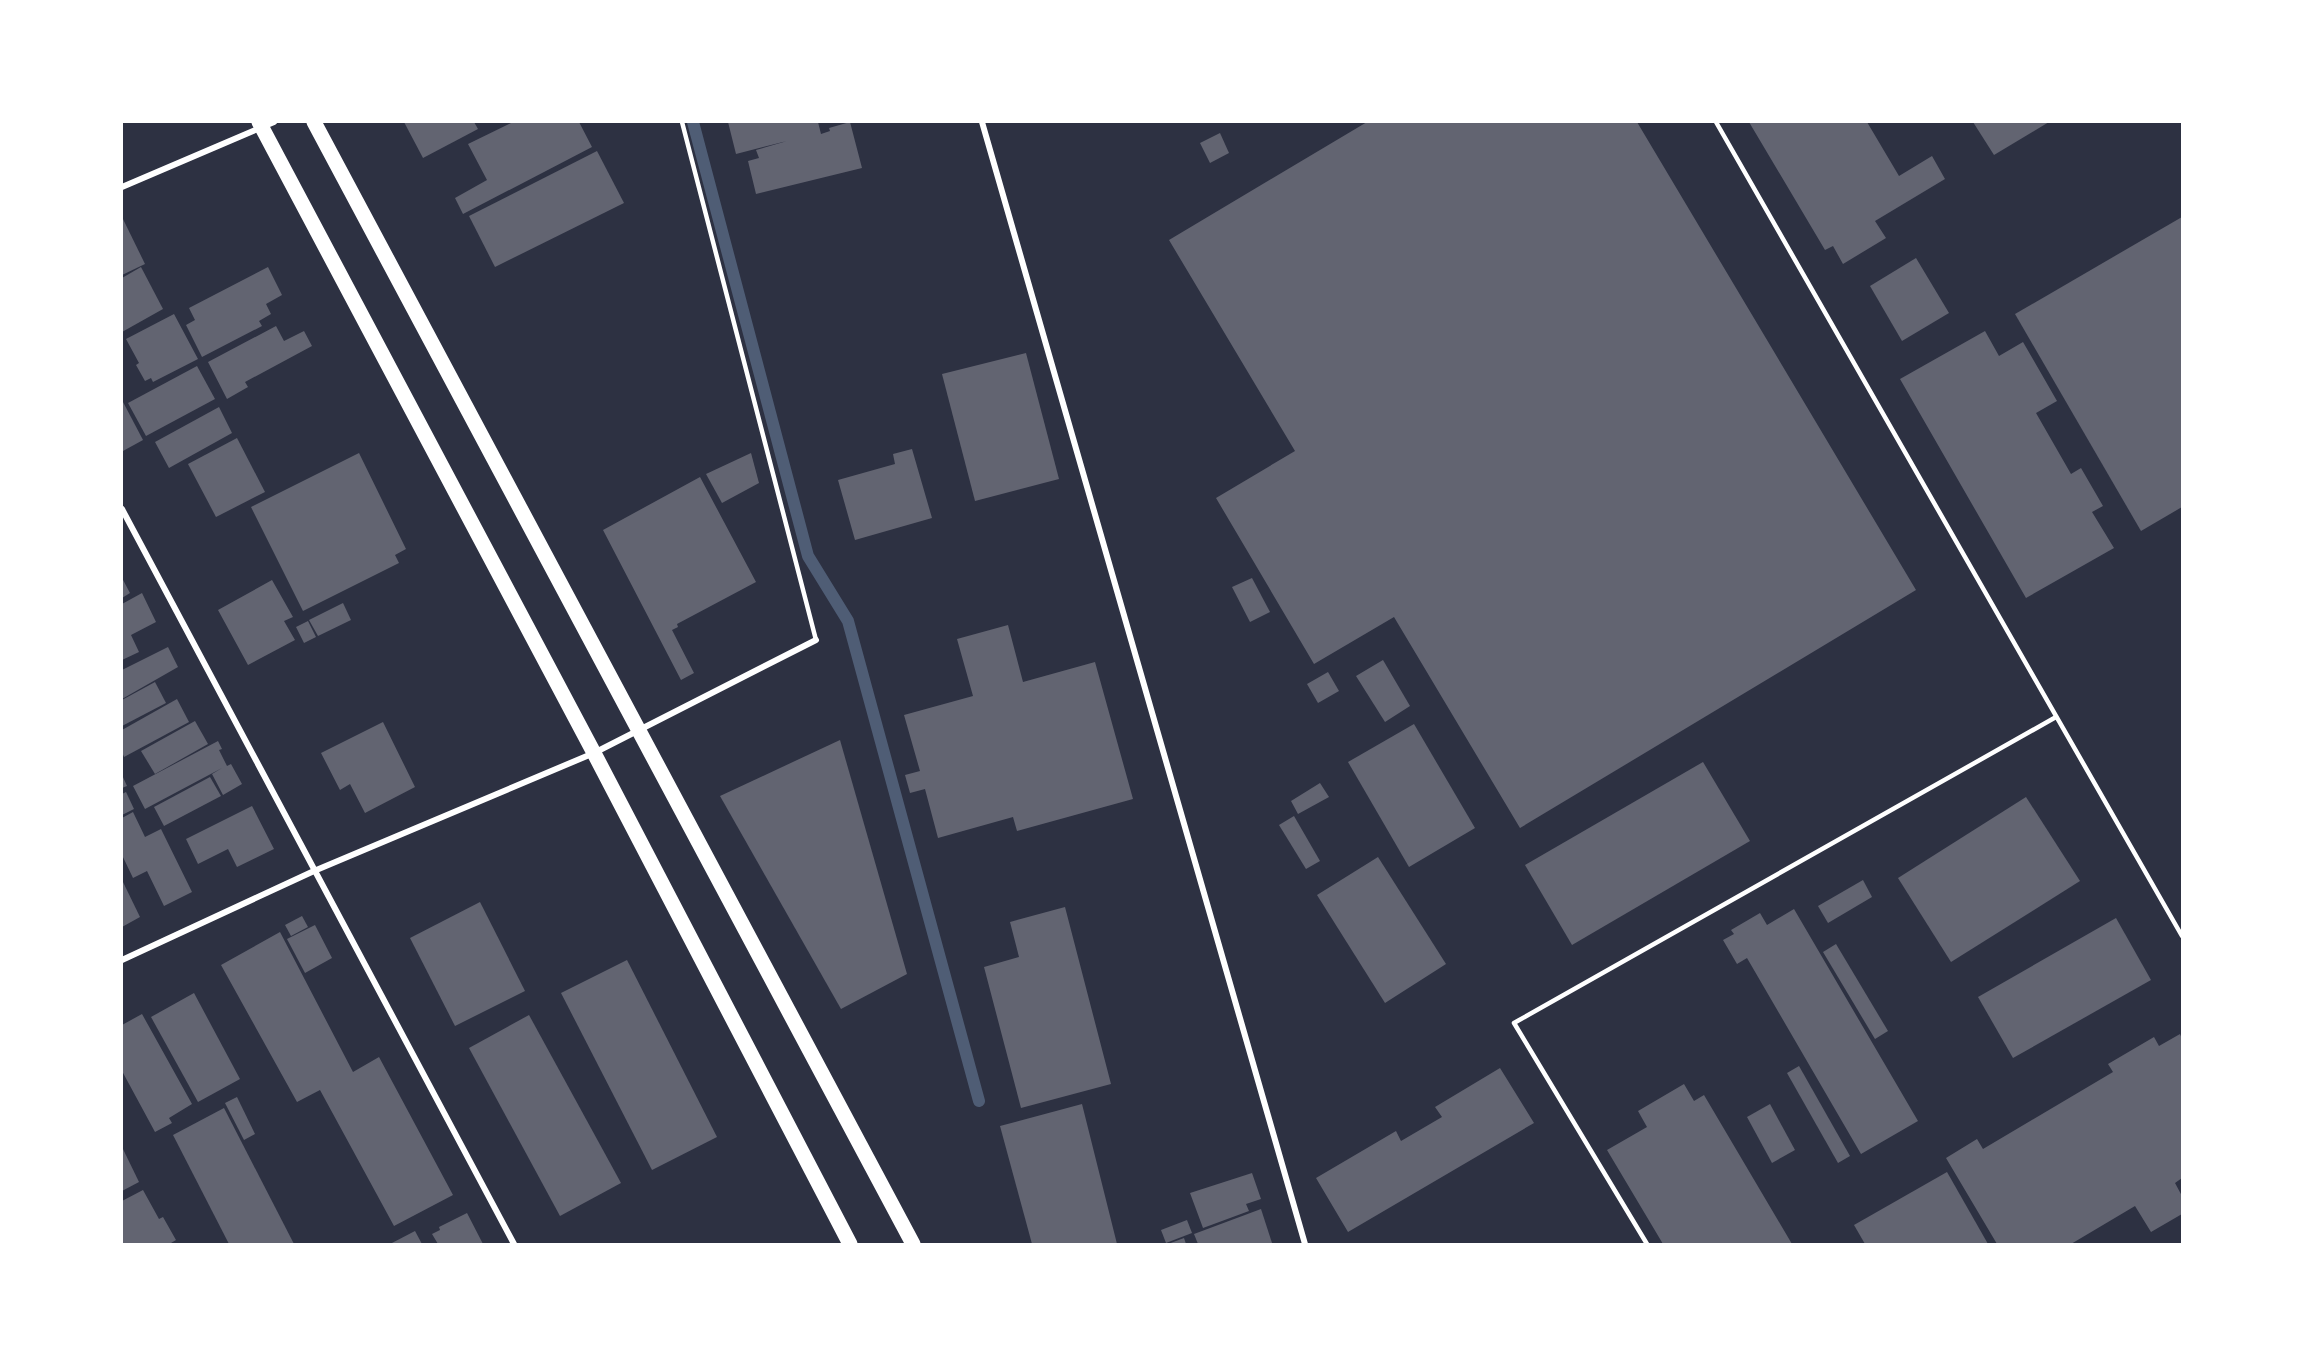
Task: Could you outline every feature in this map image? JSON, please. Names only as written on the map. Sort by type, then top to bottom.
[{"type":"main road","points":[[314,122],[914,1245]]},
{"type":"main road","points":[[265,123],[850,1245]]},
{"type":"street","points":[[982,122],[1305,1245]]},
{"type":"street","points":[[122,187],[265,123]]},
{"type":"street","points":[[122,509],[514,1245]]},
{"type":"street","points":[[122,960],[314,871],[594,753],[816,640]]},
{"type":"lane","points":[[682,122],[816,640]]},
{"type":"lane","points":[[1716,122],[2182,936]]},
{"type":"lane","points":[[1647,1245],[1514,1023],[2056,717]]},
{"type":"building","points":[[404,122],[474,122],[478,129],[423,158]]},
{"type":"building","points":[[513,122],[579,122],[592,147],[463,214],[455,198],[487,180],[468,144]]},
{"type":"building","points":[[728,122],[818,122],[821,134],[830,131],[829,128],[850,122],[862,168],[756,194],[748,161],[759,158],[756,150],[787,141],[736,154]]},
{"type":"building","points":[[1367,122],[1637,122],[1916,590],[1520,828],[1394,617],[1314,664],[1216,498],[1295,451],[1169,240]]},
{"type":"building","points":[[1749,122],[1867,122],[1899,176],[1932,156],[1945,179],[1875,221],[1886,238],[1843,264],[1833,246],[1825,250]]},
{"type":"building","points":[[1973,122],[2049,122],[1994,155]]},
{"type":"building","points":[[1220,133],[1229,153],[1210,163],[1200,143]]},
{"type":"building","points":[[597,151],[624,203],[495,267],[469,216]]},
{"type":"building","points":[[122,217],[145,264],[122,275]]},
{"type":"building","points":[[2182,217],[2182,507],[2141,531],[2015,314]]},
{"type":"building","points":[[1916,258],[1949,313],[1902,341],[1870,286]]},
{"type":"building","points":[[141,267],[163,309],[122,332],[122,278]]},
{"type":"building","points":[[268,267],[282,295],[266,304],[271,314],[259,321],[262,326],[202,357],[186,325],[195,320],[189,308]]},
{"type":"building","points":[[174,314],[198,359],[153,382],[151,378],[145,381],[136,365],[139,363],[126,339]]},
{"type":"building","points":[[276,326],[284,341],[304,331],[312,346],[245,382],[248,387],[227,399],[208,362]]},
{"type":"building","points":[[1985,331],[1999,356],[2023,342],[2057,401],[2036,413],[2071,474],[2081,468],[2103,506],[2092,512],[2114,548],[2026,598],[1900,379]]},
{"type":"building","points":[[1026,353],[1059,479],[975,501],[942,374]]},
{"type":"building","points":[[197,366],[215,399],[146,436],[128,403]]},
{"type":"building","points":[[122,403],[143,440],[123,451]]},
{"type":"building","points":[[219,407],[232,433],[169,468],[155,442]]},
{"type":"building","points":[[237,438],[265,492],[216,517],[188,464]]},
{"type":"building","points":[[912,449],[932,518],[855,540],[838,480],[895,464],[893,454]]},
{"type":"building","points":[[359,453],[406,549],[395,555],[399,563],[303,611],[251,507]]},
{"type":"building","points":[[751,453],[759,483],[722,503],[706,474]]},
{"type":"building","points":[[700,477],[756,582],[677,624],[678,627],[672,630],[694,673],[681,680],[603,530]]},
{"type":"building","points":[[122,578],[130,593],[122,598]]},
{"type":"building","points":[[1252,578],[1270,612],[1250,622],[1232,587]]},
{"type":"building","points":[[272,580],[293,617],[284,621],[295,640],[248,665],[218,610]]},
{"type":"building","points":[[142,593],[156,622],[131,635],[139,652],[122,660],[122,604]]},
{"type":"building","points":[[343,603],[351,620],[318,636],[309,620]]},
{"type":"building","points":[[308,621],[316,637],[304,643],[296,627]]},
{"type":"building","points":[[1008,625],[1023,682],[1095,662],[1133,799],[1017,831],[1013,817],[938,838],[925,789],[910,793],[905,775],[920,771],[904,715],[973,696],[957,639]]},
{"type":"building","points":[[168,647],[178,667],[122,699],[122,670]]},
{"type":"building","points":[[1383,660],[1410,706],[1385,722],[1356,676]]},
{"type":"building","points":[[1328,672],[1339,691],[1318,703],[1307,684]]},
{"type":"building","points":[[155,682],[166,703],[122,726],[122,700]]},
{"type":"building","points":[[177,699],[189,722],[124,757],[122,730]]},
{"type":"building","points":[[195,721],[208,744],[155,774],[141,751]]},
{"type":"building","points":[[383,722],[415,787],[365,813],[350,784],[340,790],[321,753]]},
{"type":"building","points":[[1414,724],[1475,828],[1409,867],[1348,762]]},
{"type":"building","points":[[840,740],[907,974],[841,1009],[720,796]]},
{"type":"building","points":[[218,741],[222,749],[219,750],[227,766],[231,764],[242,784],[223,795],[212,774],[222,768],[145,809],[133,786]]},
{"type":"building","points":[[1703,762],[1750,841],[1572,945],[1525,865]]},
{"type":"building","points":[[122,775],[127,786],[122,788]]},
{"type":"building","points":[[210,777],[221,796],[164,826],[154,807]]},
{"type":"building","points":[[1320,783],[1329,797],[1298,814],[1291,801]]},
{"type":"building","points":[[126,792],[134,809],[122,815],[122,794]]},
{"type":"building","points":[[2026,797],[2080,881],[1951,962],[1898,878]]},
{"type":"building","points":[[252,806],[274,849],[237,867],[228,849],[198,864],[186,839]]},
{"type":"building","points":[[133,812],[145,837],[161,829],[192,892],[164,906],[147,871],[133,878],[122,855],[122,818]]},
{"type":"building","points":[[1294,816],[1320,861],[1306,869],[1279,825]]},
{"type":"building","points":[[1378,857],[1446,964],[1385,1003],[1317,895]]},
{"type":"building","points":[[122,880],[140,917],[122,927]]},
{"type":"building","points":[[1863,880],[1872,897],[1828,923],[1818,906]]},
{"type":"building","points":[[480,902],[525,991],[455,1026],[410,938]]},
{"type":"building","points":[[1065,907],[1111,1084],[1021,1108],[984,967],[1019,957],[1010,922]]},
{"type":"building","points":[[1794,909],[1918,1121],[1861,1154],[1747,958],[1737,964],[1723,940],[1734,934],[1731,930],[1760,913],[1767,925]]},
{"type":"building","points":[[302,916],[308,927],[291,936],[285,925]]},
{"type":"building","points":[[2116,918],[2151,980],[2013,1058],[1978,997]]},
{"type":"building","points":[[315,925],[332,958],[305,973],[287,939]]},
{"type":"building","points":[[280,932],[353,1072],[379,1057],[453,1195],[394,1226],[320,1090],[297,1102],[221,965]]},
{"type":"building","points":[[1836,944],[1888,1031],[1875,1039],[1823,952]]},
{"type":"building","points":[[627,960],[717,1137],[652,1170],[561,993]]},
{"type":"building","points":[[194,993],[240,1079],[198,1102],[151,1017]]},
{"type":"building","points":[[142,1014],[192,1104],[169,1118],[172,1123],[155,1132],[122,1071],[122,1025]]},
{"type":"building","points":[[529,1015],[621,1183],[560,1216],[469,1048]]},
{"type":"building","points":[[2180,1034],[2182,1039],[2182,1178],[2175,1183],[2182,1196],[2182,1214],[2151,1232],[2135,1206],[2071,1244],[1997,1244],[1946,1158],[1977,1139],[1983,1149],[2113,1072],[2108,1064],[2154,1037],[2159,1046]]},
{"type":"building","points":[[1799,1066],[1850,1156],[1838,1163],[1787,1073]]},
{"type":"building","points":[[1500,1068],[1534,1123],[1348,1232],[1316,1178],[1396,1131],[1401,1141],[1442,1117],[1435,1107]]},
{"type":"building","points":[[1684,1084],[1694,1101],[1704,1095],[1792,1244],[1663,1244],[1607,1150],[1647,1127],[1638,1111]]},
{"type":"building","points":[[237,1097],[255,1134],[244,1140],[225,1103]]},
{"type":"building","points":[[1082,1104],[1117,1244],[1032,1244],[1000,1126]]},
{"type":"building","points":[[1770,1104],[1795,1150],[1772,1163],[1747,1117]]},
{"type":"building","points":[[224,1108],[294,1244],[229,1244],[173,1135]]},
{"type":"building","points":[[122,1147],[139,1182],[122,1191]]},
{"type":"building","points":[[1947,1172],[1988,1244],[1865,1244],[1854,1225]]},
{"type":"building","points":[[1252,1173],[1261,1199],[1246,1204],[1249,1211],[1203,1228],[1190,1193]]},
{"type":"building","points":[[143,1190],[159,1219],[163,1217],[176,1240],[172,1244],[122,1244],[122,1201]]},
{"type":"building","points":[[1261,1209],[1272,1243],[1198,1244],[1194,1234]]},
{"type":"building","points":[[467,1213],[483,1244],[438,1244],[432,1234],[440,1230],[439,1227]]},
{"type":"building","points":[[1187,1220],[1192,1233],[1166,1243],[1161,1230]]},
{"type":"building","points":[[415,1231],[422,1244],[390,1244]]},
{"type":"building","points":[[1184,1238],[1186,1244],[1168,1244]]},
{"type":"waterway","points":[[693,122],[808,556],[848,621],[979,1101]]}]
